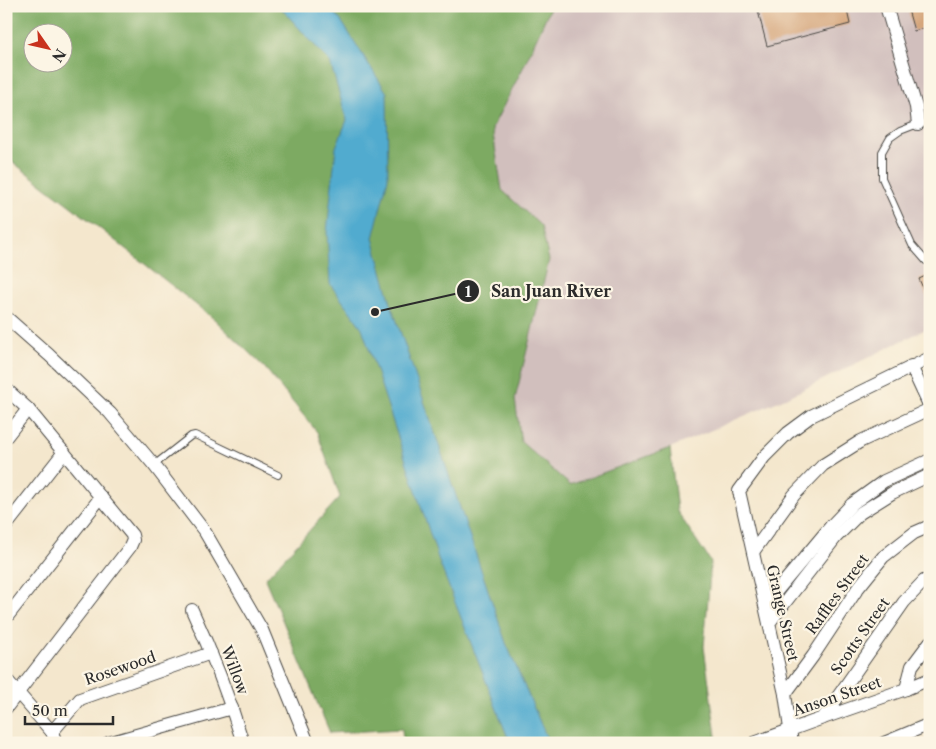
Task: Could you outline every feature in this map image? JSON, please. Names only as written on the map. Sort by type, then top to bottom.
[{"type":"street","points":[[886,6],[916,107],[927,124]]},
{"type":"street","points":[[6,317],[110,413],[154,465],[205,532],[262,630],[308,743]]},
{"type":"street","points":[[753,552],[794,495],[823,465],[861,441],[930,408],[910,366],[930,358]]},
{"type":"street","name":"Grange Street","points":[[792,743],[785,694],[739,491],[764,458],[788,433],[811,416],[910,366]]},
{"type":"street","points":[[6,389],[28,409],[132,535],[133,540],[130,547],[6,708]]},
{"type":"street","points":[[6,436],[28,409]]},
{"type":"street","points":[[6,526],[64,452]]},
{"type":"street","points":[[765,605],[831,526],[852,504],[884,481],[930,460]]},
{"type":"street","points":[[769,624],[836,537],[860,513],[892,493],[930,476]]},
{"type":"street","points":[[6,618],[101,497]]},
{"type":"street","name":"Raffles Street","points":[[785,694],[813,656],[858,588],[883,557],[914,534],[930,526]]},
{"type":"street","name":"Scotts Street","points":[[823,718],[904,602],[924,582],[930,579]]},
{"type":"street","name":"Willow","points":[[192,610],[212,653],[243,743]]},
{"type":"street","points":[[906,689],[912,666],[930,642]]},
{"type":"street","name":"Rosewood","points":[[55,740],[80,699],[212,653]]},
{"type":"street","points":[[6,679],[55,740]]},
{"type":"street","name":"Anson Street","points":[[754,743],[930,679]]},
{"type":"street","points":[[108,743],[232,708]]},
{"type":"street","points":[[884,743],[930,724]]},
{"type":"lane","points":[[927,124],[900,131],[890,138],[882,152],[882,178],[912,245],[926,261],[930,260]]},
{"type":"lane","points":[[154,465],[191,436],[196,435],[278,475]]},
{"type":"shaded area","points":[[6,6],[930,6],[930,327],[790,396],[670,448],[527,515],[82,188],[34,72],[72,72],[72,22],[22,22],[22,44]]},
{"type":"green space","points":[[6,6],[551,6],[523,68],[492,128],[502,190],[541,226],[549,260],[515,399],[521,442],[570,485],[670,448],[677,511],[711,562],[704,647],[717,743],[403,743],[402,729],[330,733],[265,579],[340,497],[317,432],[265,368],[214,319],[6,157]]},
{"type":"water","points":[[279,6],[328,6],[342,22],[387,93],[388,178],[373,238],[392,307],[506,643],[549,743],[510,743],[440,564],[362,328],[330,284],[327,232],[336,147],[347,120],[330,62]]},
{"type":"building","points":[[775,6],[846,6],[850,24],[767,46],[758,11]]},
{"type":"building","points":[[907,6],[930,6],[930,26],[914,31]]},
{"type":"building","points":[[930,274],[930,304],[919,279]]},
{"type":"place","name":"San Juan River","points":[[375,312]]}]
